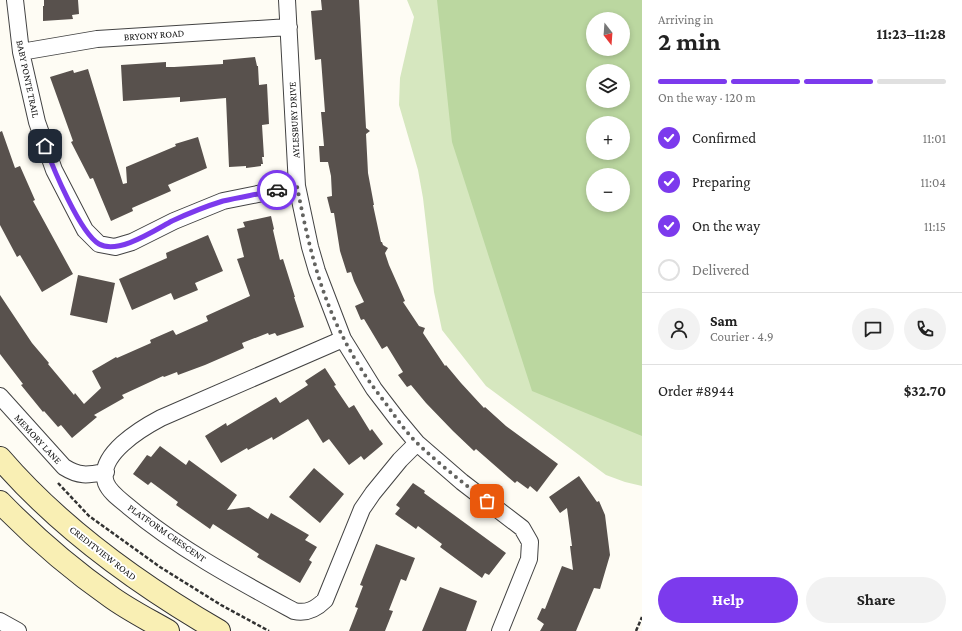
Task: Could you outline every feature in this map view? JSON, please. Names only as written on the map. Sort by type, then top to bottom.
[{"type":"main road","name":"CREDITVIEW ROAD","points":[[0,458],[53,512],[89,543],[140,582],[219,631]]},
{"type":"main road","points":[[0,502],[39,540],[89,581],[112,598],[168,631]]},
{"type":"street","name":"BABY PONTE TRAIL","points":[[15,0],[20,52],[37,122],[54,170],[85,230],[99,244],[115,247],[132,242],[174,221],[223,202],[297,186]]},
{"type":"street","name":"AYLESBURY DRIVE","points":[[287,0],[297,186],[311,253],[343,339],[374,389],[417,443],[462,482],[522,528],[530,542],[529,559],[500,631]]},
{"type":"street","name":"BRYONY ROAD","points":[[20,52],[97,39],[289,27]]},
{"type":"street","points":[[106,472],[108,462],[112,455],[136,432],[148,425],[343,339]]},
{"type":"street","name":"MEMORY LANE","points":[[0,396],[64,467],[74,473],[82,475],[106,472]]},
{"type":"street","name":"PLATFORM CRESCENT","points":[[106,472],[106,482],[112,491],[135,512],[155,527],[215,567],[294,611],[307,612],[317,608],[325,600],[362,510],[373,493],[395,466],[417,443]]},
{"type":"street","points":[[0,621],[18,631]]},
{"type":"path","points":[[53,478],[89,516],[154,562],[221,605],[269,631]]},
{"type":"path","points":[[636,631],[642,617]]},
{"type":"green space","points":[[407,0],[642,0],[642,486],[606,475],[486,386],[442,330],[434,292],[423,198],[418,170],[399,105],[400,78],[414,17]]},
{"type":"green space","points":[[437,0],[642,0],[642,436],[532,391],[452,142]]},
{"type":"building","points":[[44,0],[78,0],[79,14],[72,15],[73,19],[43,21]]},
{"type":"building","points":[[321,0],[359,0],[366,128],[370,131],[366,134],[368,173],[381,242],[388,248],[385,253],[405,301],[403,302],[419,326],[425,328],[423,333],[445,366],[446,365],[484,408],[485,407],[506,426],[558,464],[537,492],[530,486],[528,489],[517,481],[515,483],[476,449],[474,451],[426,403],[411,385],[407,387],[398,375],[403,372],[387,346],[382,349],[364,319],[361,320],[355,306],[364,302],[351,272],[347,273],[340,251],[334,213],[331,213],[327,197],[332,196],[331,176],[328,162],[320,162],[319,146],[324,146],[321,112],[325,112],[321,59],[315,60],[311,11],[322,10]]},
{"type":"building","points":[[255,57],[258,66],[259,85],[267,84],[269,124],[262,125],[264,157],[262,157],[263,164],[261,164],[261,166],[246,168],[246,166],[229,167],[226,98],[180,102],[180,97],[123,101],[121,65],[166,62],[166,67],[174,67],[223,64],[223,60]]},
{"type":"building","points":[[88,69],[123,184],[127,183],[126,167],[176,146],[175,144],[198,137],[207,168],[168,185],[171,191],[132,208],[133,211],[111,221],[93,178],[90,179],[71,142],[73,141],[50,77],[73,70],[74,73]]},
{"type":"building","points":[[2,131],[15,168],[20,166],[35,200],[33,201],[73,274],[42,292],[20,255],[17,257],[0,225],[0,132]]},
{"type":"building","points":[[271,216],[280,260],[283,259],[304,327],[277,336],[275,333],[269,335],[268,333],[242,343],[244,348],[205,365],[178,375],[177,372],[164,377],[163,376],[122,395],[124,398],[94,415],[97,417],[72,438],[61,425],[58,427],[44,411],[43,412],[21,385],[23,384],[0,354],[0,295],[32,343],[49,363],[48,364],[74,395],[75,393],[84,404],[101,388],[92,371],[116,357],[117,358],[151,343],[150,340],[173,330],[176,335],[208,321],[206,316],[250,296],[237,259],[244,257],[237,229],[245,227],[243,222]]},
{"type":"building","points":[[208,235],[223,271],[195,283],[198,290],[174,300],[171,293],[132,310],[119,279],[167,258],[166,253]]},
{"type":"building","points":[[78,275],[115,283],[107,323],[70,315]]},
{"type":"building","points":[[325,368],[336,385],[334,386],[349,408],[354,405],[370,431],[372,429],[383,444],[364,460],[361,456],[349,465],[329,439],[323,443],[308,419],[273,440],[272,437],[248,450],[247,448],[221,463],[205,436],[226,423],[227,426],[276,397],[280,403],[308,385],[305,381]]},
{"type":"building","points":[[160,446],[186,465],[189,460],[237,495],[227,510],[249,507],[268,519],[271,513],[309,535],[305,540],[317,547],[309,560],[312,562],[300,583],[257,557],[259,554],[213,524],[210,529],[176,505],[178,502],[151,482],[148,485],[133,474],[147,455],[151,457]]},
{"type":"building","points":[[314,468],[344,494],[320,523],[289,497]]},
{"type":"building","points":[[579,476],[597,502],[599,501],[605,515],[610,555],[600,589],[594,588],[576,631],[540,631],[544,624],[537,619],[542,608],[545,609],[562,566],[573,570],[570,546],[572,546],[567,508],[560,513],[549,497]]},
{"type":"building","points":[[413,483],[425,491],[424,493],[506,553],[489,575],[485,573],[482,578],[440,547],[442,544],[418,526],[416,529],[395,514],[400,508],[396,505]]},
{"type":"building","points":[[376,544],[415,558],[406,581],[401,579],[389,610],[393,611],[385,631],[349,631],[358,608],[355,607],[363,586],[360,585]]},
{"type":"building","points":[[440,587],[477,601],[466,631],[422,631]]},
{"type":"way so far","points":[[277,190],[297,186],[310,246],[323,288],[343,339],[374,389],[417,443],[462,482],[487,501]]},
{"type":"route","points":[[45,146],[54,170],[85,230],[99,244],[115,247],[132,242],[174,221],[223,202],[277,190]]}]
